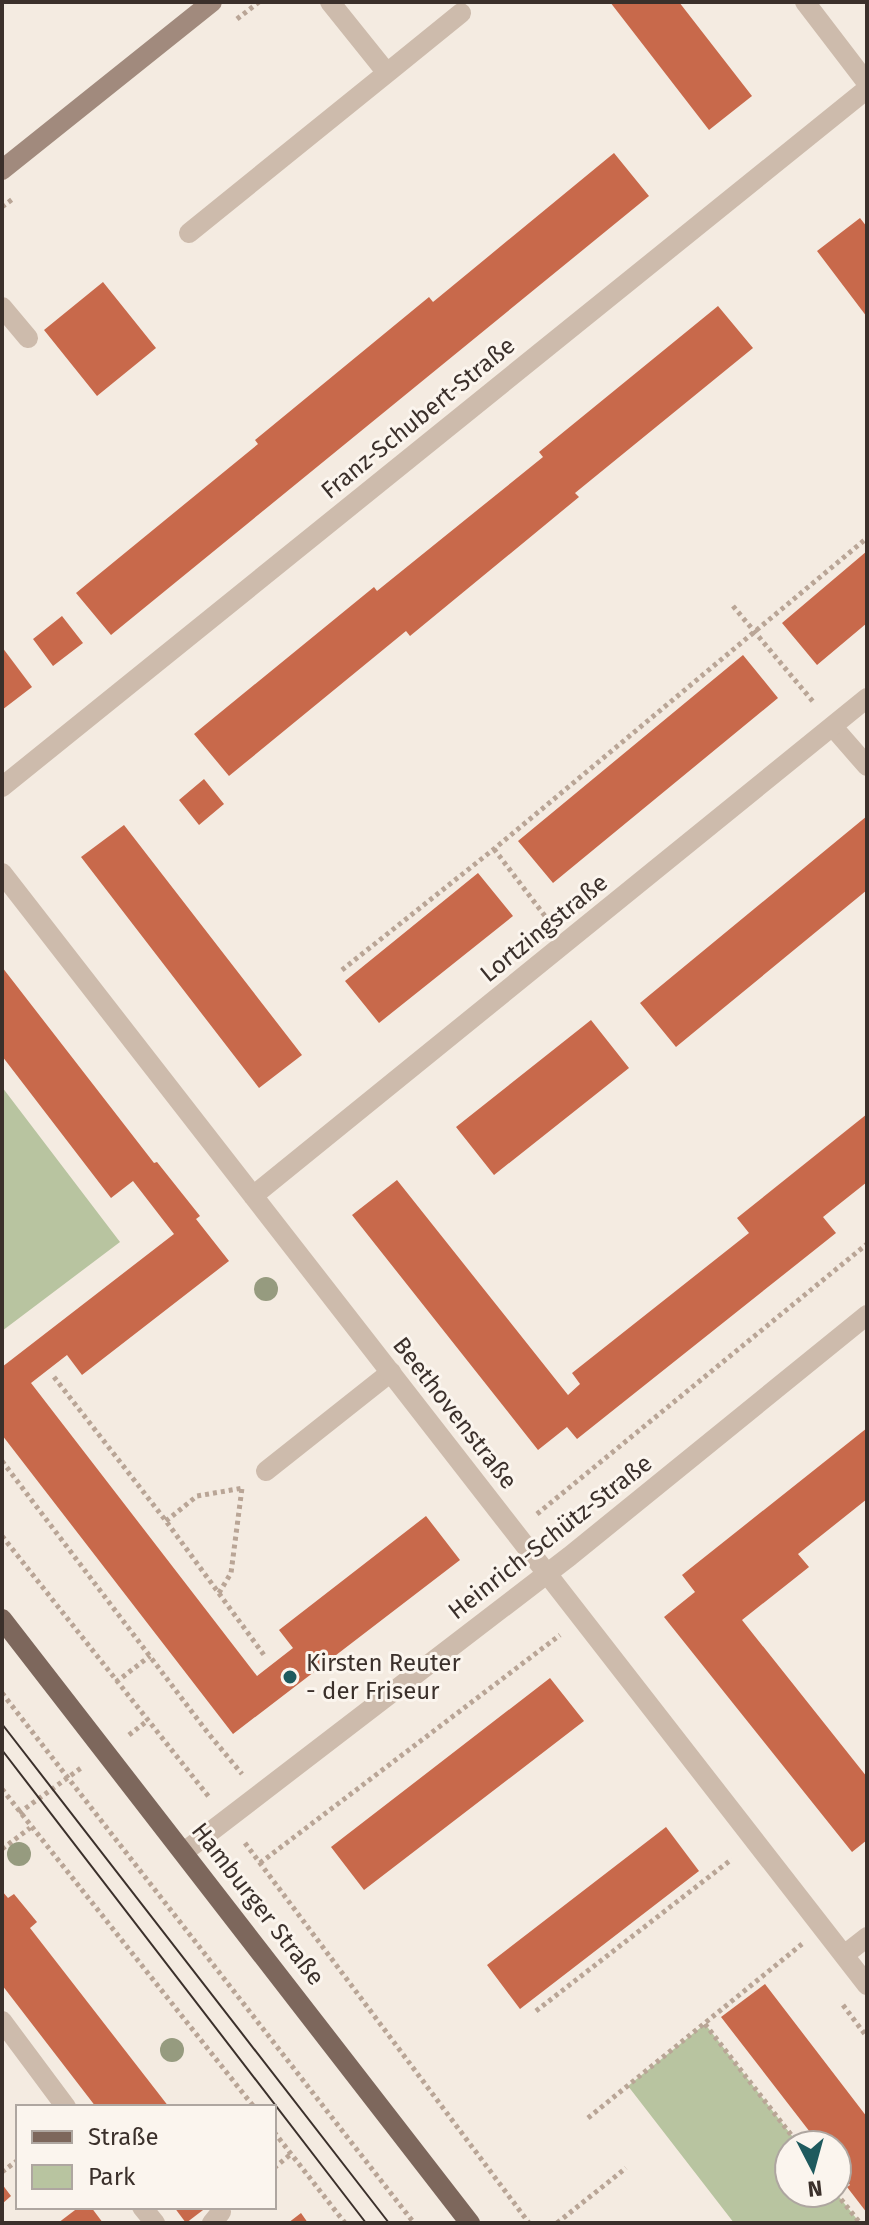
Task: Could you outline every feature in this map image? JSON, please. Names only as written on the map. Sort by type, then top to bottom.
[{"type":"main road","name":"Hamburger Straße","points":[[2,1619],[470,2223]]},
{"type":"street","points":[[2,170],[212,2]]},
{"type":"street","points":[[330,2],[387,73]]},
{"type":"street","points":[[805,2],[867,83]]},
{"type":"street","points":[[189,233],[461,13]]},
{"type":"street","name":"Franz-Schubert-Straße","points":[[2,787],[867,89]]},
{"type":"street","points":[[2,307],[28,338]]},
{"type":"street","name":"Lortzingstraße","points":[[253,1196],[867,698]]},
{"type":"street","points":[[833,727],[867,766]]},
{"type":"street","name":"Beethovenstraße","points":[[2,873],[867,1985]]},
{"type":"street","name":"Heinrich-Schütz-Straße","points":[[184,1852],[547,1574],[867,1315]]},
{"type":"street","points":[[266,1471],[391,1372]]},
{"type":"street","points":[[844,1955],[867,1937]]},
{"type":"street","points":[[2,2021],[65,2105]]},
{"type":"path","points":[[342,970],[494,849],[867,538]]},
{"type":"path","points":[[733,606],[833,727]]},
{"type":"path","points":[[494,849],[566,944]]},
{"type":"path","points":[[536,1515],[867,1244]]},
{"type":"path","points":[[54,1377],[166,1521],[264,1655]]},
{"type":"path","points":[[2,1461],[227,1755]]},
{"type":"path","points":[[166,1521],[197,1496],[242,1488],[266,1471]]},
{"type":"path","points":[[219,1593],[231,1573],[242,1488]]},
{"type":"path","points":[[2,1536],[260,1863],[529,2223]]},
{"type":"path","points":[[260,1863],[582,1619]]},
{"type":"path","points":[[116,1682],[150,1656]]},
{"type":"path","points":[[2,1693],[414,2223]]},
{"type":"path","points":[[2,1789],[252,2105]]},
{"type":"path","points":[[2,1849],[30,1828]]},
{"type":"path","points":[[536,2011],[755,1841]]},
{"type":"path","points":[[588,2118],[822,1927]]},
{"type":"path","points":[[705,2024],[787,2129]]},
{"type":"path","points":[[276,2135],[345,2223]]},
{"type":"path","points":[[276,2166],[291,2154]]},
{"type":"path","points":[[557,2223],[626,2168]]},
{"type":"green space","points":[[2,1087],[120,1242],[2,1331]]},
{"type":"green space","points":[[705,2024],[787,2129],[773,2129],[773,2209],[849,2209],[860,2223],[734,2223],[628,2086]]},
{"type":"building","points":[[610,2],[679,2],[752,96],[709,130]]},
{"type":"building","points":[[614,153],[649,196],[111,635],[76,593],[258,444],[255,440],[429,297],[433,302]]},
{"type":"building","points":[[860,218],[867,227],[867,317],[817,251]]},
{"type":"building","points":[[103,282],[156,348],[97,396],[44,330]]},
{"type":"building","points":[[718,306],[753,348],[575,493],[579,497],[410,636],[406,631],[229,776],[194,734],[374,587],[377,591],[543,457],[539,452]]},
{"type":"building","points":[[867,551],[867,623],[817,665],[782,623]]},
{"type":"building","points":[[62,616],[83,643],[53,666],[33,639]]},
{"type":"building","points":[[2,647],[32,687],[2,710]]},
{"type":"building","points":[[743,655],[778,698],[553,883],[518,841]]},
{"type":"building","points":[[204,779],[224,804],[199,825],[179,800]]},
{"type":"building","points":[[867,816],[867,890],[676,1047],[640,1003]]},
{"type":"building","points":[[124,825],[302,1055],[259,1088],[81,857]]},
{"type":"building","points":[[478,873],[513,916],[379,1023],[345,981]]},
{"type":"building","points":[[2,967],[154,1163],[157,1162],[200,1216],[196,1219],[229,1261],[82,1375],[67,1355],[31,1383],[257,1676],[293,1648],[279,1630],[426,1516],[460,1560],[233,1734],[2,1435],[2,1367],[174,1234],[133,1181],[111,1198],[2,1056]]},
{"type":"building","points":[[591,1020],[629,1068],[494,1175],[456,1127]]},
{"type":"building","points":[[867,1114],[867,1182],[823,1217],[836,1233],[577,1439],[567,1427],[538,1450],[352,1215],[397,1180],[568,1395],[580,1384],[572,1373],[749,1233],[737,1218]]},
{"type":"building","points":[[867,1428],[867,1499],[798,1554],[809,1567],[742,1620],[867,1777],[867,1840],[852,1852],[664,1617],[695,1592],[682,1575]]},
{"type":"building","points":[[550,1678],[584,1721],[364,1890],[331,1847]]},
{"type":"building","points":[[666,1827],[699,1871],[520,2009],[487,1965]]},
{"type":"building","points":[[2,1891],[8,1898],[14,1894],[37,1922],[30,1928],[167,2105],[94,2105],[2,1985]]},
{"type":"building","points":[[765,1984],[867,2117],[867,2213],[853,2195],[853,2129],[808,2129],[721,2017]]},
{"type":"building","points":[[2,2184],[11,2196],[2,2204]]},
{"type":"building","points":[[76,2209],[92,2209],[103,2223],[58,2223]]},
{"type":"building","points":[[176,2209],[204,2209],[186,2223]]},
{"type":"building","points":[[301,2213],[308,2223],[288,2223]]},
{"type":"tram line","points":[[2,1724],[389,2223]]},
{"type":"tram line","points":[[2,1750],[275,2105]]},
{"type":"tram line","points":[[276,2106],[366,2223]]},
{"type":"place","name":"Kirsten Reuter - der Friseur","points":[[290,1677]]}]
